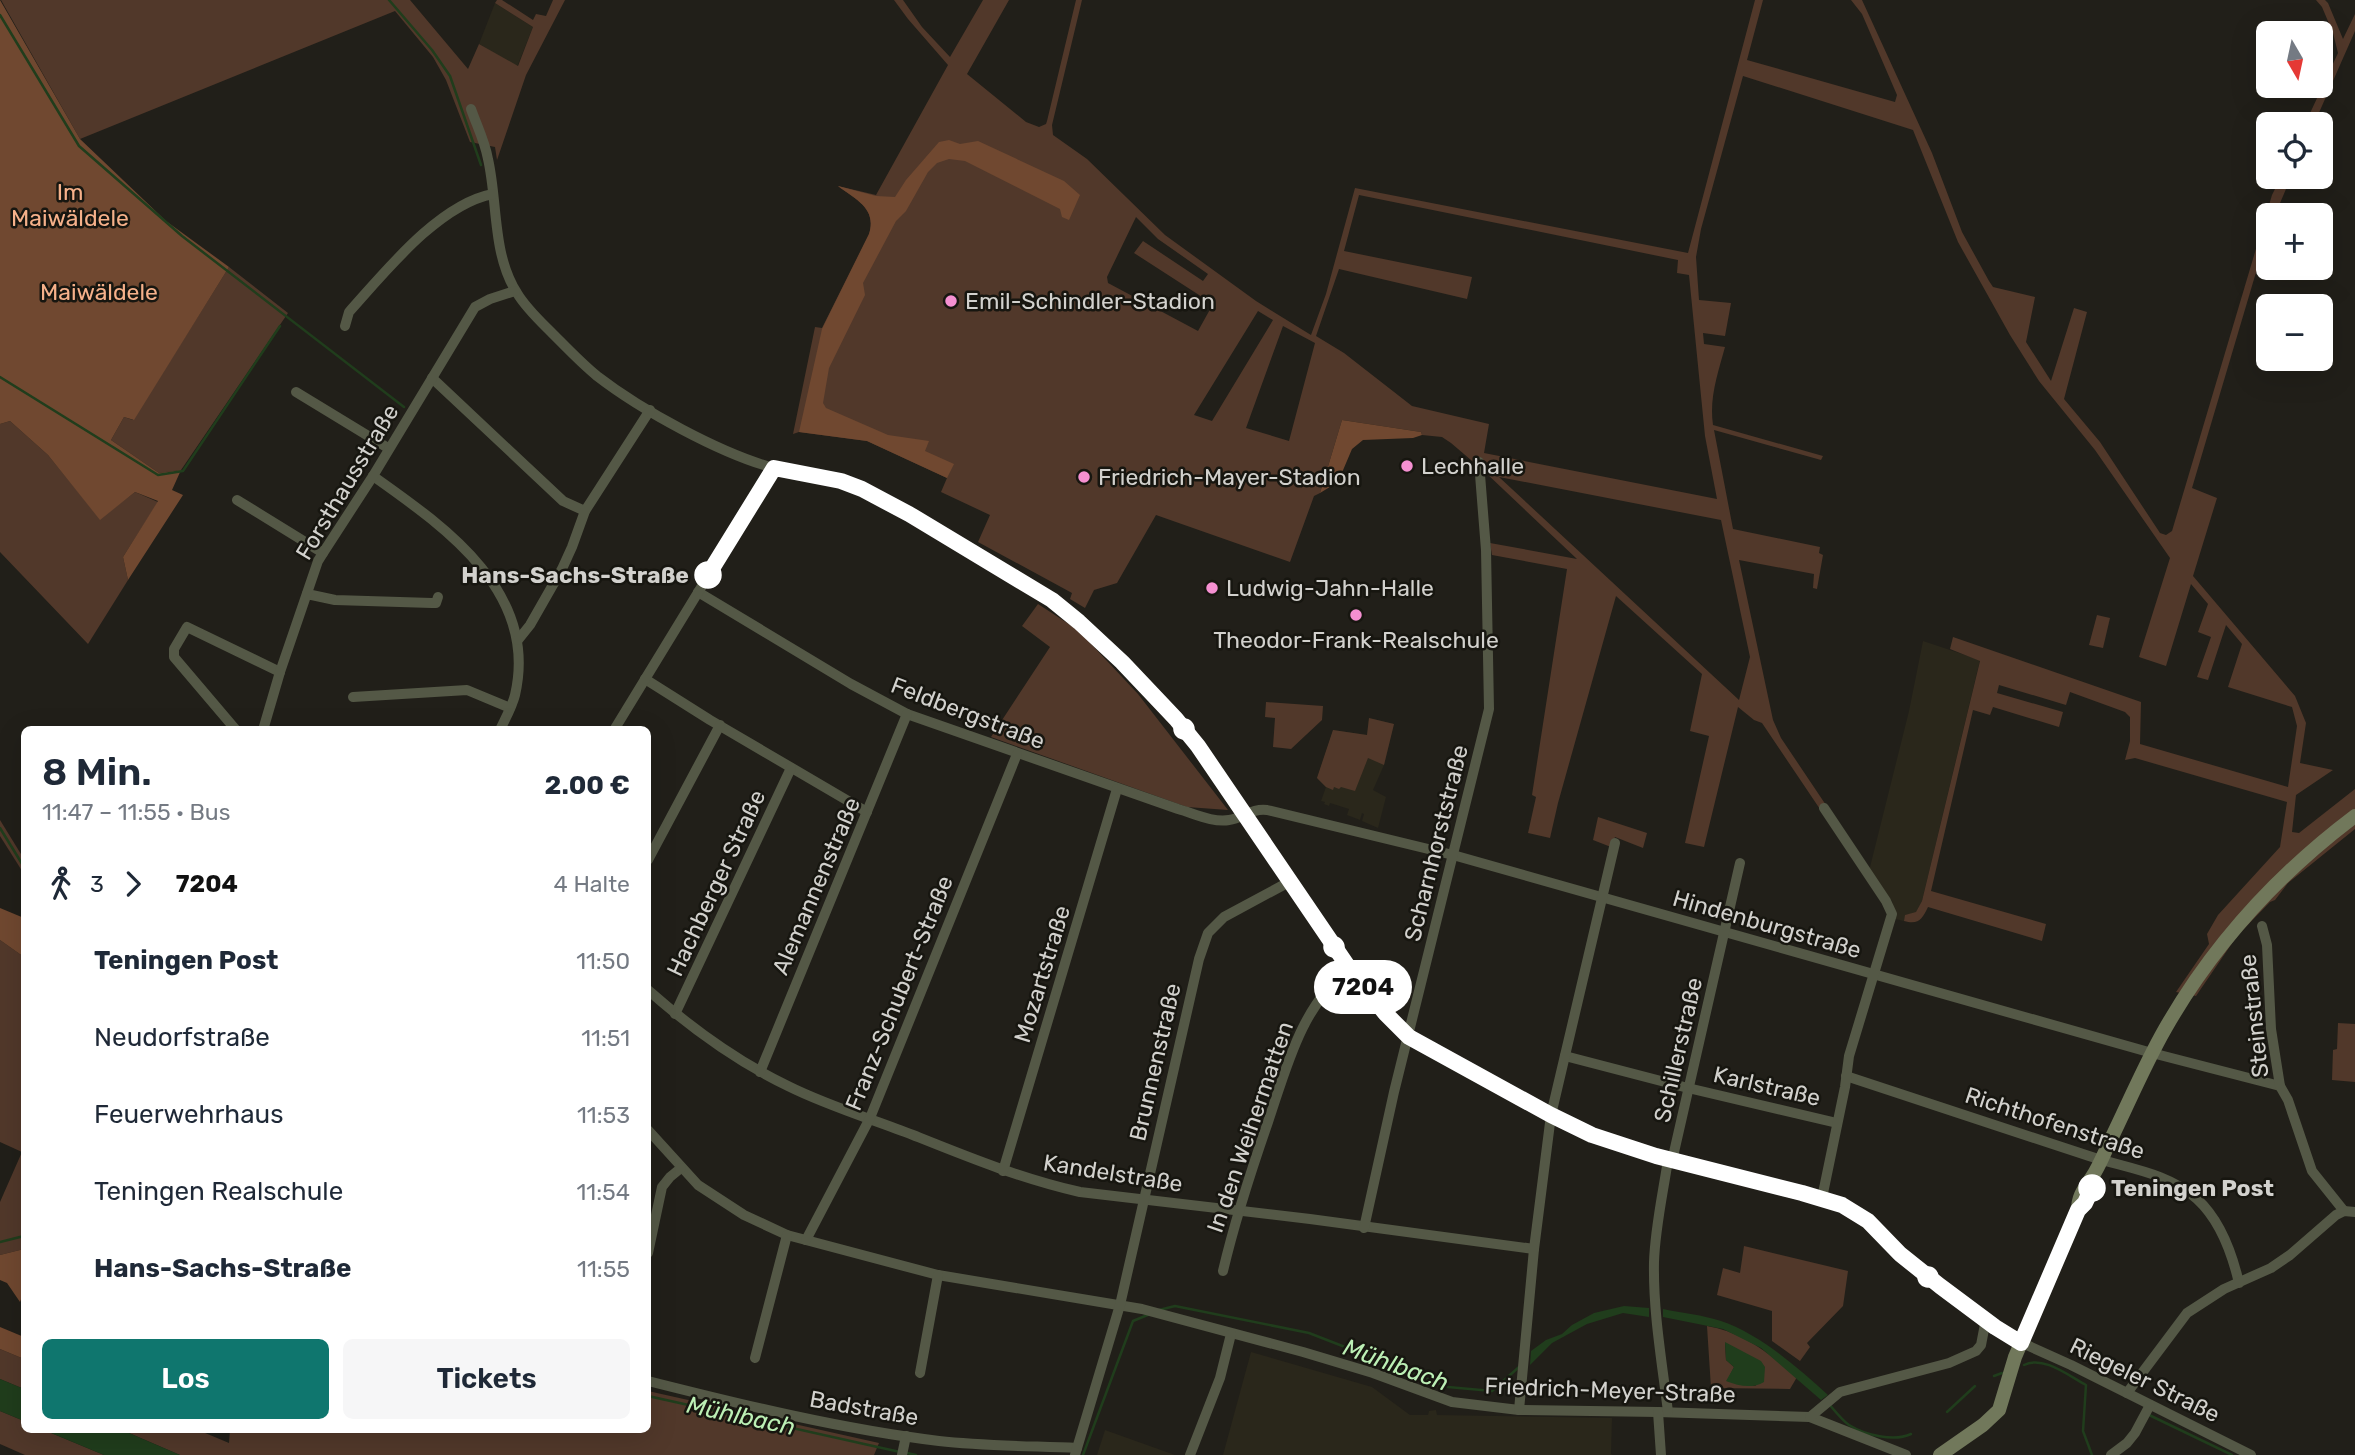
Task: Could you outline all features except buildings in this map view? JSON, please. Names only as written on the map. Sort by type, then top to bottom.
[{"type":"main road","points":[[1940,1455],[1999,1410],[2013,1363],[2078,1210],[2082,1191],[2101,1160],[2152,1053],[2184,997],[2220,946],[2248,913],[2294,866],[2355,816]]},
{"type":"street","points":[[471,109],[488,159],[498,239],[515,291]]},
{"type":"street","points":[[345,326],[349,312],[419,237],[475,197],[494,194]]},
{"type":"street","name":"Forsthausstraße","points":[[264,726],[280,672],[323,552],[373,476],[475,307],[515,291]]},
{"type":"street","name":"Riegeler Straße","points":[[515,291],[530,311],[597,376],[684,430],[739,456],[774,468],[841,481],[862,489],[909,514],[1052,600],[1122,662],[1172,714],[1198,746],[1349,968],[1385,1013],[1409,1037],[1592,1135],[1672,1161],[1842,1205],[1868,1221],[1900,1254],[2021,1343],[2071,1365],[2251,1455]]},
{"type":"street","points":[[432,378],[563,501],[585,511]]},
{"type":"street","points":[[296,392],[388,448]]},
{"type":"street","points":[[518,640],[530,625],[562,569],[585,511],[650,410]]},
{"type":"street","name":"Scharnhorststraße","points":[[1364,1228],[1394,1092],[1489,709],[1486,550],[1479,462]]},
{"type":"street","points":[[616,726],[774,468]]},
{"type":"street","points":[[373,476],[435,520],[467,550],[506,605],[518,640],[518,677],[514,698],[502,726]]},
{"type":"street","points":[[237,500],[323,552]]},
{"type":"street","name":"Feldbergstraße","points":[[698,592],[850,684],[906,714],[1117,789],[1219,821],[1243,815]]},
{"type":"street","points":[[307,594],[335,600],[432,603],[436,603],[438,597]]},
{"type":"street","points":[[233,726],[174,657],[174,649],[187,627],[280,672]]},
{"type":"street","points":[[645,679],[867,812]]},
{"type":"street","points":[[353,697],[467,690],[510,708]]},
{"type":"street","name":"Alemannenstraße","points":[[760,1072],[906,714]]},
{"type":"street","points":[[651,854],[720,725]]},
{"type":"street","name":"Franz-Schubert-Straße","points":[[806,1240],[870,1118],[1017,754]]},
{"type":"street","name":"Hachberger Straße","points":[[676,1014],[791,768]]},
{"type":"street","name":"Mozartstraße","points":[[1003,1171],[1117,789]]},
{"type":"street","points":[[1822,1198],[1849,1056],[1892,914],[1825,808]]},
{"type":"street","name":"Hindenburgstraße","points":[[1243,815],[1259,809],[1267,810],[1453,855],[2152,1053],[2280,1086]]},
{"type":"street","points":[[1519,1410],[1534,1249],[1551,1115],[1615,843]]},
{"type":"street","name":"Schillerstraße","points":[[1661,1455],[1663,1412],[1654,1262],[1659,1216],[1667,1166],[1672,1161],[1741,863]]},
{"type":"street","name":"Brunnenstraße","points":[[1076,1452],[1120,1306],[1199,959],[1208,933],[1224,917],[1289,882]]},
{"type":"street","name":"Steinstraße","points":[[2262,926],[2267,945],[2271,1029],[2280,1086],[2288,1101],[2312,1171],[2349,1212]]},
{"type":"street","name":"In den Weihermatten","points":[[1223,1271],[1237,1210],[1296,1039],[1316,1002],[1334,980],[1349,968]]},
{"type":"street","name":"Kandelstraße","points":[[651,993],[716,1045],[792,1088],[1003,1171],[1046,1185],[1080,1192],[1534,1249]]},
{"type":"street","name":"Karlstraße","points":[[1565,1056],[1837,1123]]},
{"type":"street","name":"Richthofenstraße","points":[[1846,1076],[2163,1178],[2198,1200],[2214,1221],[2228,1246],[2239,1283]]},
{"type":"street","name":"Friedrich-Meyer-Straße","points":[[651,1133],[698,1185],[744,1215],[787,1235],[938,1275],[1142,1309],[1373,1373],[1452,1402],[1519,1410],[1810,1417],[1906,1455]]},
{"type":"street","points":[[651,1239],[662,1187],[681,1168]]},
{"type":"street","points":[[2127,1393],[2187,1313],[2207,1298],[2271,1268],[2328,1221],[2349,1212]]},
{"type":"street","points":[[755,1358],[787,1235]]},
{"type":"street","points":[[920,1373],[938,1275]]},
{"type":"street","points":[[1810,1417],[1840,1392],[1949,1363],[1976,1351],[1981,1345],[1986,1319]]},
{"type":"street","points":[[1190,1455],[1220,1378],[1231,1334]]},
{"type":"street","name":"Badstraße","points":[[651,1382],[904,1446],[942,1441],[1076,1452]]},
{"type":"street","points":[[2111,1455],[2135,1433],[2150,1405]]},
{"type":"shaded area","points":[[1,0],[410,0],[468,69],[479,44],[518,66],[533,27],[495,3],[497,0],[502,0],[533,20],[536,14],[546,16],[553,0],[565,0],[526,75],[497,160],[495,147],[470,142],[446,80],[433,57],[395,11],[80,139]]},
{"type":"shaded area","points":[[894,0],[903,0],[922,27],[950,57],[983,0],[1009,0],[967,74],[1026,122],[1039,127],[1046,124],[1076,0],[1082,0],[1052,125],[1053,135],[1087,159],[1165,235],[1256,301],[1311,335],[1326,294],[1355,188],[1688,253],[1755,0],[1763,0],[1747,60],[1895,102],[1897,95],[1862,14],[1851,0],[1862,0],[1932,153],[1962,232],[1989,281],[1993,287],[2035,297],[2026,342],[2051,381],[2074,308],[2087,312],[2064,399],[2100,442],[2160,533],[2166,535],[2172,531],[2256,249],[2256,272],[2192,488],[2217,498],[2193,576],[2295,696],[2306,723],[2300,763],[2333,770],[2296,795],[2292,832],[2299,833],[2355,789],[2355,829],[2288,883],[2275,900],[2237,936],[2196,996],[2176,992],[2209,944],[2207,934],[2218,915],[2280,847],[2287,802],[2135,758],[2125,760],[2130,741],[2130,717],[2125,712],[2070,692],[2066,705],[1999,685],[1997,693],[2063,712],[2059,727],[1993,707],[1990,715],[1973,710],[1931,891],[2046,924],[2042,941],[1928,907],[1919,920],[1904,921],[1905,915],[1916,912],[1922,901],[1980,661],[1950,649],[1953,637],[2141,702],[2140,744],[2288,787],[2297,726],[2292,707],[2228,687],[2242,644],[2226,625],[2208,680],[2197,677],[2211,637],[2198,632],[2208,604],[2191,584],[2166,666],[2139,657],[2170,558],[2095,450],[2039,381],[2010,335],[1958,242],[1913,130],[1743,76],[1701,229],[1696,257],[1699,300],[1731,303],[1725,336],[1703,333],[1704,344],[1725,347],[1713,395],[1713,425],[1823,456],[1821,460],[1714,430],[1733,529],[1820,547],[1819,553],[1823,555],[1817,589],[1813,588],[1814,574],[1739,560],[1773,720],[1781,738],[1836,820],[1830,824],[1762,723],[1738,707],[1704,847],[1685,843],[1709,736],[1690,731],[1702,674],[1616,596],[1550,838],[1528,833],[1536,797],[1532,795],[1567,569],[1492,555],[1490,543],[1577,559],[1485,472],[1442,437],[1342,420],[1320,493],[1314,496],[1290,562],[1156,515],[1117,583],[1094,590],[1085,608],[1070,599],[1072,593],[978,542],[990,515],[941,492],[947,478],[867,441],[799,432],[793,434],[815,327],[822,328],[871,225],[867,211],[858,200],[838,186],[876,195],[948,65]],"holes":[[[1359,195],[1678,260],[1677,273],[1689,275],[1705,436],[1717,499],[1484,453],[1489,424],[1412,406],[1344,353],[1316,336],[1339,269],[1467,299],[1472,277],[1344,251]],[[1136,217],[1158,239],[1208,274],[1203,281],[1143,241],[1134,253],[1213,304],[1198,331],[1108,283],[1107,277]],[[1258,311],[1273,320],[1212,421],[1194,415]],[[1283,326],[1315,343],[1289,441],[1246,428]],[[1499,477],[1721,520],[1750,657],[1739,700]]]},
{"type":"shaded area","points":[[2316,0],[2325,0],[2328,3],[2343,39],[2355,14],[2355,31],[2333,81],[2333,64],[2338,53],[2333,21],[2328,21]]},
{"type":"shaded area","points":[[495,3],[533,27],[517,67],[479,44]]},
{"type":"shaded area","points":[[2317,98],[2325,98],[2319,112],[2311,112]]},
{"type":"shaded area","points":[[2275,189],[2286,189],[2280,203],[2270,203]]},
{"type":"shaded area","points":[[229,267],[288,313],[181,470],[159,473],[111,440],[124,417],[133,420]]},
{"type":"shaded area","points":[[10,421],[48,455],[100,519],[135,492],[158,502],[123,557],[128,580],[88,644],[0,552],[0,424]]},
{"type":"shaded area","points":[[1038,604],[1078,630],[1138,694],[1228,810],[1187,807],[991,737],[1050,647],[1022,626]]},
{"type":"shaded area","points":[[2097,615],[2110,618],[2103,648],[2089,645]]},
{"type":"shaded area","points":[[1923,641],[1980,660],[1922,901],[1916,913],[1906,915],[1904,921],[1895,919],[1892,901],[1869,871],[1909,711]]},
{"type":"shaded area","points":[[1266,702],[1323,706],[1322,720],[1291,749],[1273,747],[1275,718],[1265,717]]},
{"type":"shaded area","points":[[1369,718],[1394,724],[1384,765],[1373,790],[1386,797],[1378,828],[1362,821],[1362,813],[1360,820],[1347,815],[1349,809],[1330,803],[1329,806],[1324,804],[1325,802],[1321,801],[1326,787],[1317,778],[1333,730],[1367,735]]},
{"type":"shaded area","points":[[1369,718],[1394,724],[1384,765],[1368,758],[1355,791],[1326,787],[1317,778],[1333,730],[1367,735]]},
{"type":"shaded area","points":[[1598,817],[1647,833],[1643,848],[1615,837],[1611,847],[1593,840]]},
{"type":"shaded area","points":[[0,820],[21,854],[21,869],[0,836]]},
{"type":"shaded area","points":[[0,940],[21,955],[21,1152],[0,1142]]},
{"type":"shaded area","points":[[2338,1023],[2355,1024],[2355,1082],[2332,1080],[2333,1050],[2337,1049]]},
{"type":"shaded area","points":[[21,1154],[21,1250],[0,1255],[0,1202]]},
{"type":"shaded area","points":[[1744,1246],[1848,1271],[1843,1306],[1807,1343],[1810,1347],[1800,1361],[1772,1341],[1772,1311],[1717,1295],[1723,1268],[1740,1273]]},
{"type":"shaded area","points":[[1624,1306],[1649,1308],[1649,1317],[1623,1313],[1587,1324],[1552,1343],[1530,1365],[1531,1351],[1546,1340],[1562,1334],[1594,1313]]},
{"type":"shaded area","points":[[1663,1309],[1714,1319],[1750,1334],[1791,1363],[1828,1395],[1821,1400],[1761,1348],[1723,1329],[1663,1317]]},
{"type":"shaded area","points":[[1707,1326],[1744,1339],[1766,1352],[1797,1377],[1790,1389],[1711,1388]],"holes":[[[1725,1343],[1756,1386],[1727,1381],[1734,1367],[1726,1360]]]},
{"type":"shaded area","points":[[1725,1342],[1761,1361],[1765,1367],[1764,1382],[1745,1386],[1726,1381],[1734,1367],[1726,1360]]},
{"type":"shaded area","points":[[0,1349],[21,1358],[21,1388],[0,1379]]},
{"type":"shaded area","points":[[1251,1352],[1372,1387],[1410,1415],[1428,1415],[1429,1411],[1436,1410],[1437,1415],[1612,1418],[1613,1455],[1223,1455]]},
{"type":"shaded area","points":[[0,1379],[21,1388],[21,1420],[0,1411]]},
{"type":"shaded area","points":[[651,1392],[879,1443],[874,1455],[180,1455],[129,1433],[205,1433],[229,1443],[230,1433],[651,1433]]},
{"type":"shaded area","points":[[0,1411],[21,1420],[21,1433],[51,1433],[104,1455],[25,1455],[0,1444]]},
{"type":"shaded area","points":[[1105,1430],[1175,1455],[1097,1455]]},
{"type":"shaded area","points":[[51,1433],[129,1433],[180,1455],[104,1455]]},
{"type":"green space","name":"Maiwäldele","points":[[0,0],[80,139],[166,221],[229,267],[134,420],[124,417],[111,440],[159,473],[181,470],[172,490],[183,495],[128,580],[123,557],[158,501],[135,492],[100,520],[48,455],[10,421],[0,424]]},
{"type":"green space","points":[[949,140],[960,144],[978,141],[1064,181],[1080,195],[1069,220],[1062,217],[1060,209],[965,161],[949,159],[937,163],[928,172],[906,211],[896,221],[863,283],[865,295],[829,368],[823,403],[826,408],[888,435],[929,441],[925,451],[954,464],[947,478],[867,441],[799,432],[822,329],[871,225],[867,211],[858,200],[838,186],[876,196],[895,197],[939,142]]},
{"type":"green space","points":[[1342,420],[1421,432],[1422,435],[1413,438],[1363,440],[1352,449],[1338,482],[1320,493]]},
{"type":"green space","points":[[0,908],[21,917],[21,955],[0,940]]},
{"type":"green space","points":[[21,1250],[20,1302],[7,1283],[0,1280],[0,1255]]},
{"type":"green space","points":[[0,1327],[21,1336],[21,1358],[0,1349]]},
{"type":"waterway","points":[[389,0],[432,50],[450,76],[481,165]]},
{"type":"waterway","points":[[0,15],[79,146],[182,236],[404,407]]},
{"type":"waterway","points":[[0,377],[158,475],[183,471],[280,326]]},
{"type":"waterway","points":[[0,828],[21,862]]},
{"type":"waterway","points":[[0,1242],[21,1237]]},
{"type":"waterway","name":"Mühlbach","points":[[1159,1310],[1175,1306],[1309,1333],[1448,1387],[1492,1391],[1519,1367]]},
{"type":"waterway","name":"Mühlbach","points":[[1083,1455],[1133,1321],[1150,1314]]},
{"type":"waterway","name":"Mühlbach","points":[[2024,1365],[2047,1365],[2086,1385],[2083,1431],[2092,1455]]},
{"type":"waterway","name":"Mühlbach","points":[[1994,1376],[2002,1373]]},
{"type":"waterway","name":"Mühlbach","points":[[1947,1412],[1975,1386]]},
{"type":"waterway","name":"Mühlbach","points":[[651,1397],[900,1452]]},
{"type":"waterway","name":"Mühlbach","points":[[1829,1404],[1846,1423],[1863,1432],[1888,1437],[1911,1434]]},
{"type":"waterway","name":"Mühlbach","points":[[2147,1414],[2232,1455]]},
{"type":"waterway","name":"Mühlbach","points":[[907,1453],[916,1455]]},
{"type":"bus line","name":"7204","points":[[708,575],[774,468],[841,481],[909,514],[1052,600],[1136,675],[1198,746],[1363,988],[1409,1037],[1592,1135],[1639,1152],[1842,1205],[1868,1221],[1900,1254],[1940,1286],[2021,1343],[2078,1210],[2085,1203],[2092,1188]]},
{"type":"place","name":"Emil-Schindler-Stadion","points":[[951,301]]},
{"type":"place","name":"Lechhalle","points":[[1407,466]]},
{"type":"place","name":"Friedrich-Mayer-Stadion","points":[[1084,477]]},
{"type":"place","name":"Hans-Sachs-Straße","points":[[708,575]]},
{"type":"place","name":"Ludwig-Jahn-Halle","points":[[1212,588]]},
{"type":"place","name":"Theodor-Frank-Realschule","points":[[1356,615]]},
{"type":"place","name":"Teningen Post","points":[[2092,1188]]},
{"type":"park label","name":"Im Maiwäldele","points":[[70,205]]}]
